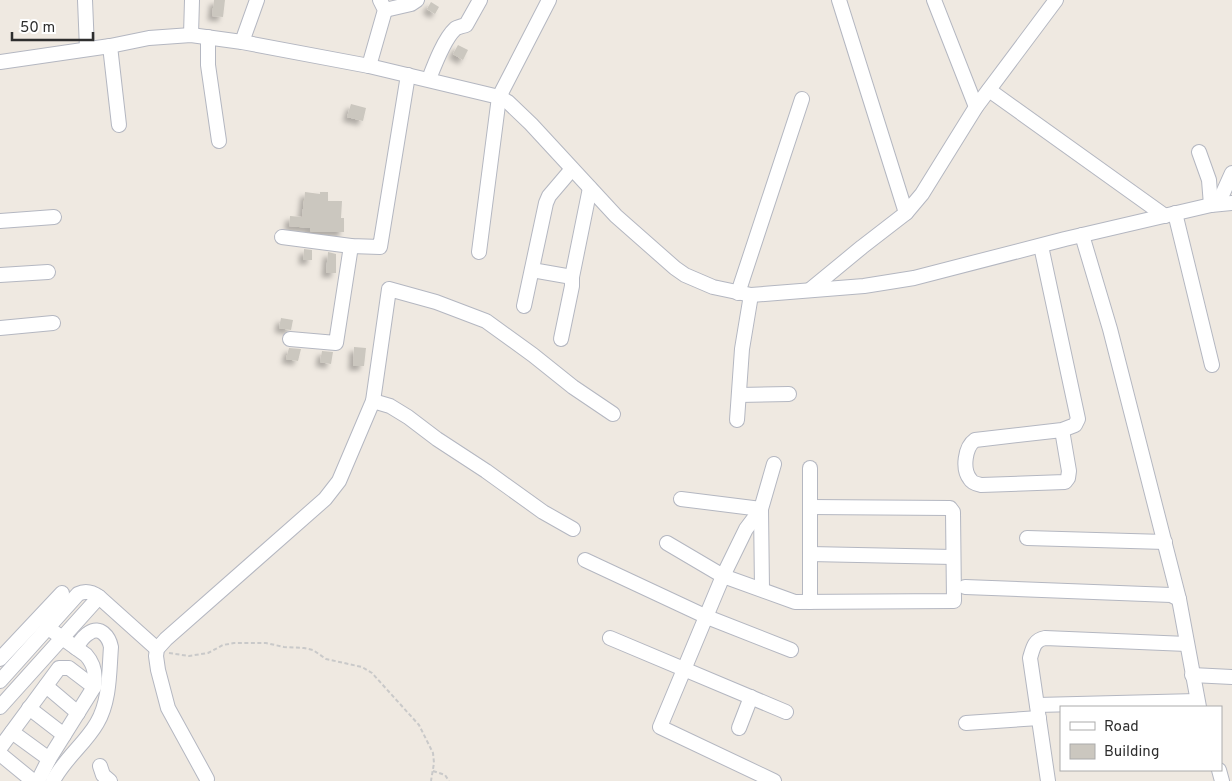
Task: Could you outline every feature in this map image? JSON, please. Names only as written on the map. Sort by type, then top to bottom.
[{"type":"street","points":[[85,0],[87,49]]},
{"type":"street","points":[[191,35],[192,0]]},
{"type":"street","points":[[242,42],[258,0]]},
{"type":"street","points":[[369,66],[383,5],[411,4],[416,0]]},
{"type":"street","points":[[429,79],[438,55],[450,36],[455,29],[466,25],[480,0]]},
{"type":"street","points":[[479,252],[499,97],[549,0]]},
{"type":"street","points":[[839,0],[906,213]]},
{"type":"street","points":[[934,0],[976,107]]},
{"type":"street","points":[[812,289],[906,213],[925,189],[976,107],[1056,0]]},
{"type":"street","points":[[0,62],[110,46],[150,38],[191,35],[242,42],[369,66],[499,97],[508,102],[531,124],[616,216],[675,268],[685,275],[706,284],[745,294],[864,286],[914,278],[1170,214],[1214,204],[1232,203]]},
{"type":"street","points":[[208,37],[208,65],[219,141]]},
{"type":"street","points":[[110,46],[119,125]]},
{"type":"street","points":[[282,237],[351,246],[380,247],[408,75]]},
{"type":"street","points":[[989,90],[1170,214],[1212,365]]},
{"type":"street","points":[[737,420],[745,294],[802,100]]},
{"type":"street","points":[[1199,152],[1209,180],[1214,204]]},
{"type":"street","points":[[524,306],[548,196],[572,169]]},
{"type":"street","points":[[1214,204],[1232,173]]},
{"type":"street","points":[[561,339],[590,188]]},
{"type":"street","points":[[0,221],[54,217]]},
{"type":"street","points":[[1082,235],[1110,329],[1180,599],[1198,704],[1152,706]]},
{"type":"street","points":[[290,339],[342,344],[351,246]]},
{"type":"street","points":[[1041,246],[1078,414],[1077,422],[1062,430],[975,440],[969,447],[967,454],[966,473],[970,480],[981,485],[1065,482],[1069,471],[1062,430]]},
{"type":"street","points":[[532,270],[572,277]]},
{"type":"street","points":[[0,275],[48,272]]},
{"type":"street","points":[[208,779],[168,708],[158,670],[157,649],[166,639],[326,500],[339,481],[374,401],[382,326],[389,289],[436,302],[486,320],[534,355],[573,387],[613,414]]},
{"type":"street","points":[[0,328],[53,324]]},
{"type":"street","points":[[739,395],[789,394]]},
{"type":"street","points":[[374,401],[390,406],[408,417],[543,512],[573,529]]},
{"type":"street","points":[[762,589],[761,509],[774,464]]},
{"type":"street","points":[[810,468],[810,602]]},
{"type":"street","points":[[681,499],[761,509]]},
{"type":"street","points":[[667,543],[723,576],[796,602],[954,602],[953,512],[950,508],[810,507]]},
{"type":"street","points":[[761,509],[746,529],[723,576],[660,726],[774,781]]},
{"type":"street","points":[[1027,538],[1165,542]]},
{"type":"street","points":[[810,554],[953,557]]},
{"type":"street","points":[[585,560],[707,616],[792,650]]},
{"type":"street","points":[[966,587],[1171,595],[1180,599]]},
{"type":"street","points":[[0,681],[78,594],[85,592],[91,592],[99,597],[157,649]]},
{"type":"street","points":[[0,659],[62,593]]},
{"type":"street","points":[[0,707],[99,597]]},
{"type":"street","points":[[38,781],[50,757],[94,687],[94,666],[86,655],[47,627]]},
{"type":"street","points":[[53,781],[64,763],[96,724],[103,712],[107,695],[110,640],[101,632],[91,631],[76,648]]},
{"type":"street","points":[[610,638],[786,712]]},
{"type":"street","points":[[1048,781],[1030,658],[1035,642],[1039,639],[1187,644]]},
{"type":"street","points":[[0,748],[59,668],[66,667],[94,687]]},
{"type":"street","points":[[1192,675],[1232,677]]},
{"type":"street","points":[[46,686],[78,712]]},
{"type":"street","points":[[739,728],[751,697]]},
{"type":"street","points":[[29,708],[64,735]]},
{"type":"street","points":[[966,723],[1038,711],[1060,710]]},
{"type":"street","points":[[12,732],[50,757],[64,763]]},
{"type":"street","points":[[0,754],[33,781]]},
{"type":"street","points":[[100,766],[103,775],[110,781]]},
{"type":"path","points":[[157,649],[176,655],[189,656],[208,653],[222,645],[266,643],[313,650],[326,659],[362,667],[372,673],[419,725],[433,752],[431,781]]},
{"type":"path","points":[[433,771],[445,775],[449,781]]},
{"type":"building","points":[[214,0],[225,0],[223,17],[212,16]]},
{"type":"building","points":[[431,2],[439,7],[435,14],[427,9]]},
{"type":"building","points":[[458,45],[468,50],[463,60],[453,54]]},
{"type":"building","points":[[351,104],[366,108],[363,121],[347,117]]},
{"type":"building","points":[[305,192],[320,194],[320,192],[328,192],[328,201],[342,201],[341,218],[344,218],[344,232],[311,232],[310,228],[289,226],[290,216],[302,217]]},
{"type":"building","points":[[304,249],[312,250],[312,260],[303,260]]},
{"type":"building","points":[[328,252],[336,254],[336,273],[326,273]]},
{"type":"building","points":[[281,318],[293,320],[291,330],[279,328]]},
{"type":"building","points":[[354,347],[366,348],[364,366],[353,366]]},
{"type":"building","points":[[289,348],[301,349],[298,361],[286,359]]},
{"type":"building","points":[[322,351],[333,352],[331,364],[320,362]]}]
